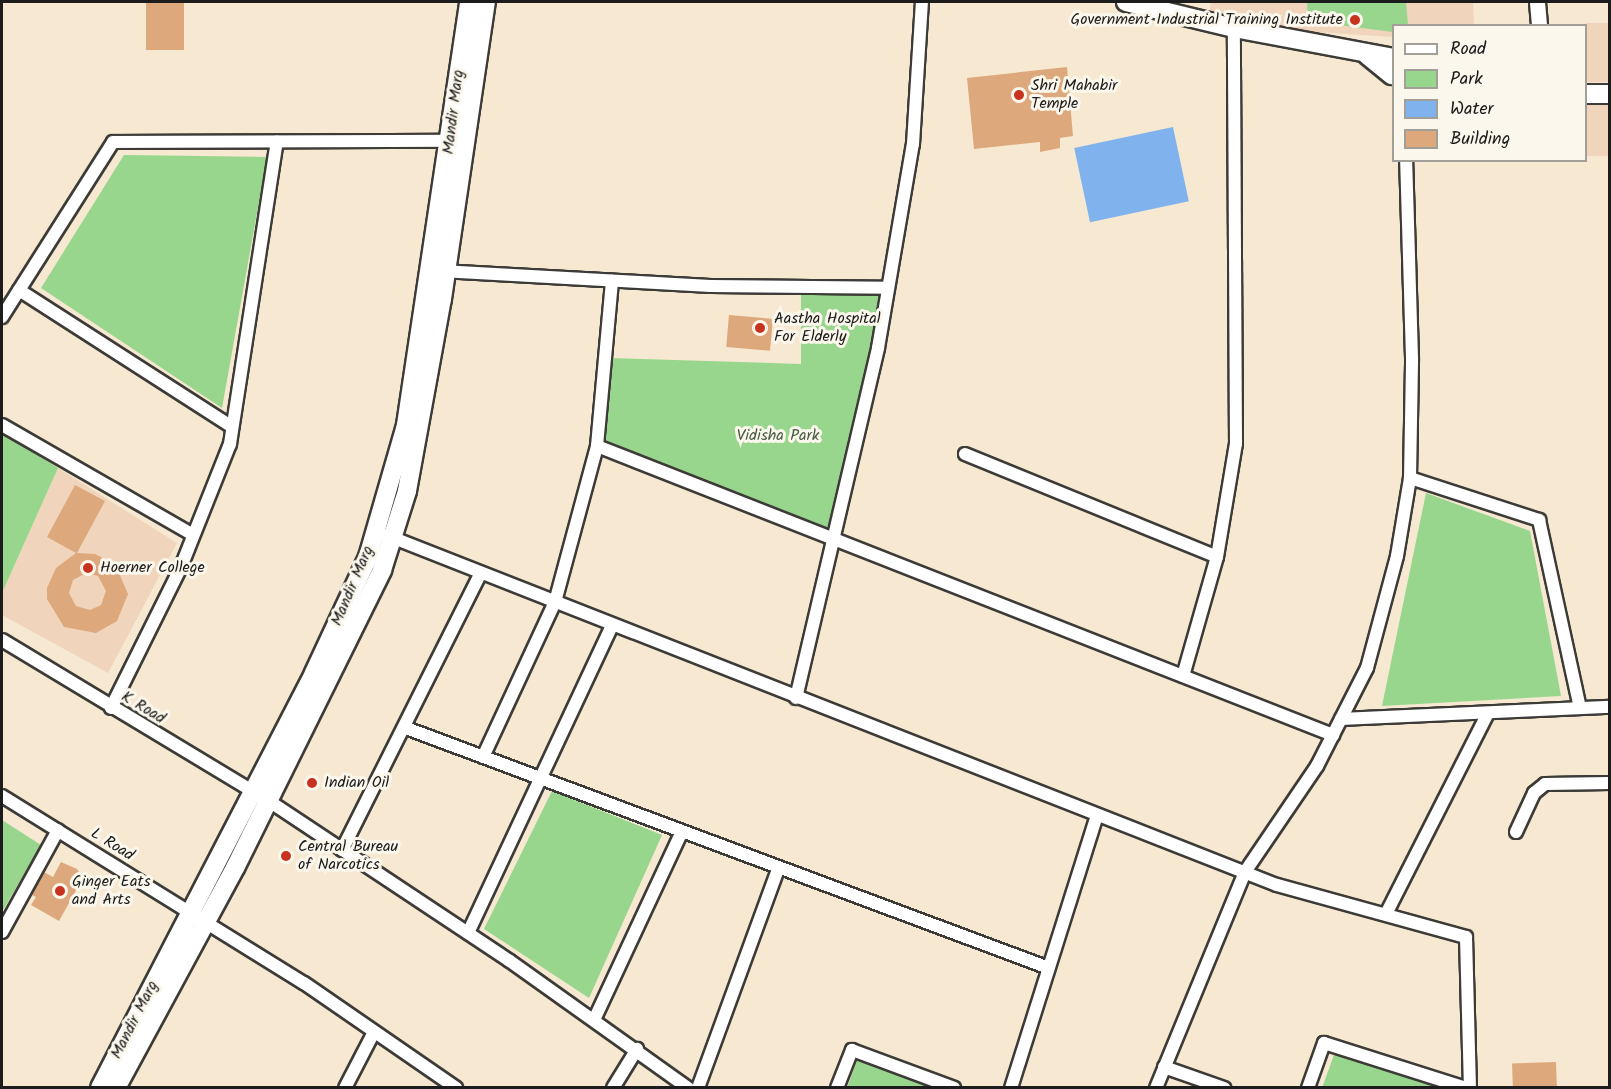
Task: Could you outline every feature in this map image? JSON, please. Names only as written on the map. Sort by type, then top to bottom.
[{"type":"main road","name":"Mandir Marg","points":[[458,141],[469,2]]},
{"type":"main road","points":[[116,1088],[198,918],[269,801],[382,570],[384,534],[407,491],[458,141],[486,2]]},
{"type":"main road","points":[[1126,2],[1234,28],[1361,51],[1392,71]]},
{"type":"main road","points":[[1587,94],[1610,94]]},
{"type":"main road","name":"Mandir Marg","points":[[100,1088],[198,918],[253,792],[314,673],[368,557],[384,534]]},
{"type":"street","points":[[796,698],[835,540],[888,288],[913,144],[922,2]]},
{"type":"street","points":[[1537,2],[1539,24]]},
{"type":"street","points":[[1183,676],[1217,557],[1236,444],[1234,28]]},
{"type":"street","points":[[2,317],[113,142],[458,141]]},
{"type":"street","points":[[111,708],[181,567],[230,444],[277,142]]},
{"type":"street","points":[[1156,1088],[1245,872],[1317,766],[1367,668],[1397,556],[1410,478],[1412,358],[1406,162]]},
{"type":"street","points":[[438,271],[612,281],[888,288]]},
{"type":"street","points":[[483,757],[555,602],[597,446],[612,281]]},
{"type":"street","points":[[19,290],[232,427]]},
{"type":"street","points":[[2,425],[192,535]]},
{"type":"street","points":[[597,446],[1333,735]]},
{"type":"street","points":[[965,454],[1217,557]]},
{"type":"street","points":[[1410,478],[1539,520],[1580,708]]},
{"type":"street","points":[[384,534],[796,698],[1245,872],[1466,937],[1468,1088],[1324,1043],[1308,1088]]},
{"type":"street","points":[[342,850],[406,728],[481,573]]},
{"type":"street","points":[[468,933],[612,625]]},
{"type":"street","name":"K Road","points":[[2,640],[111,708],[269,801],[468,933],[637,1049],[688,1088]]},
{"type":"street","points":[[1341,719],[1610,707]]},
{"type":"street","points":[[1386,914],[1488,713]]},
{"type":"street","points":[[406,728],[1049,968]]},
{"type":"street","points":[[1516,832],[1534,793],[1545,784],[1610,783]]},
{"type":"street","name":"L Road","points":[[2,796],[198,918],[456,1088]]},
{"type":"street","points":[[1011,1088],[1097,815]]},
{"type":"street","points":[[2,932],[58,830]]},
{"type":"street","points":[[594,1020],[682,831]]},
{"type":"street","points":[[698,1088],[779,867]]},
{"type":"street","points":[[345,1088],[374,1032]]},
{"type":"street","points":[[613,1088],[637,1049]]},
{"type":"street","points":[[837,1088],[852,1050],[954,1088]]},
{"type":"street","points":[[1164,1067],[1224,1088]]},
{"type":"shaded area","name":"Government Industrial Training Institute","points":[[1211,2],[1473,2],[1474,24],[1392,24],[1392,37],[1283,30],[1209,14]]},
{"type":"shaded area","points":[[1586,23],[1609,23],[1609,82],[1587,82]]},
{"type":"shaded area","points":[[1587,101],[1609,101],[1609,156],[1587,156]]},
{"type":"shaded area","name":"Hoerner College","points":[[58,468],[177,543],[108,673],[2,615],[2,593]]},
{"type":"green space","points":[[1307,2],[1406,2],[1408,24],[1392,24],[1392,32],[1308,21]]},
{"type":"green space","points":[[124,155],[267,157],[222,408],[41,288]]},
{"type":"green space","name":"Vidisha Park","points":[[801,292],[882,292],[832,534],[601,443],[610,358],[801,364]]},
{"type":"green space","points":[[2,433],[58,468],[2,593]]},
{"type":"green space","points":[[1426,493],[1530,531],[1561,696],[1382,706]]},
{"type":"green space","points":[[552,791],[662,835],[589,998],[484,929]]},
{"type":"green space","points":[[2,820],[41,845],[2,912]]},
{"type":"green space","points":[[1335,1052],[1444,1087],[1322,1088]]},
{"type":"green space","points":[[858,1058],[933,1087],[847,1088]]},
{"type":"water","points":[[1173,127],[1189,201],[1090,222],[1074,148]]},
{"type":"building","points":[[146,2],[184,2],[184,50],[146,50]]},
{"type":"building","name":"Shri Mahabir Temple","points":[[1067,67],[1073,136],[1060,138],[1060,148],[1040,152],[1040,142],[974,149],[967,78]]},
{"type":"building","points":[[729,315],[773,319],[770,351],[726,347]]},
{"type":"building","points":[[75,485],[105,501],[77,553],[95,554],[115,564],[128,594],[117,621],[96,633],[64,627],[47,599],[47,588],[56,568],[76,553],[47,537]],"holes":[[[86,573],[98,576],[106,591],[101,605],[90,610],[76,606],[69,593],[73,580]]]},
{"type":"building","points":[[61,862],[77,869],[83,878],[59,921],[31,905],[36,897],[32,895],[44,872],[53,877]]},
{"type":"building","points":[[1556,1062],[1557,1088],[1513,1088],[1512,1064]]},
{"type":"place","name":"Government Industrial Training Institute","points":[[1355,20]]},
{"type":"place","name":"Shri Mahabir Temple","points":[[1019,95]]},
{"type":"place","name":"Aastha Hospital For Elderly","points":[[760,328]]},
{"type":"place","name":"Hoerner College","points":[[88,568]]},
{"type":"place","name":"Indian Oil","points":[[312,783]]},
{"type":"place","name":"Central Bureau of Narcotics","points":[[286,856]]},
{"type":"place","name":"Ginger Eats and Arts","points":[[60,891]]}]
